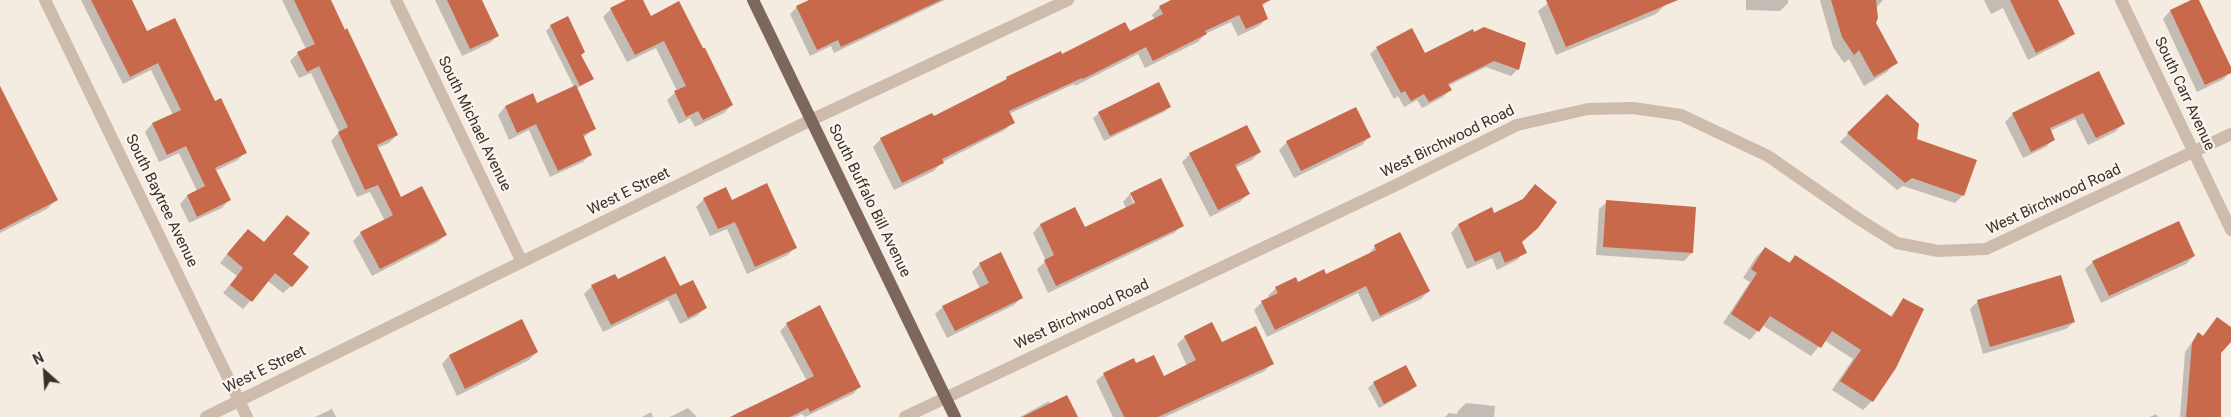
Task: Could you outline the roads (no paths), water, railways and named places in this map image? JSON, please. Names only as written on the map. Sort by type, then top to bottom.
[{"type":"main road","name":"South Buffalo Bill Avenue","points":[[753,0],[954,417]]},
{"type":"street","name":"South Baytree Avenue","points":[[45,0],[247,417]]},
{"type":"street","name":"South Michael Avenue","points":[[396,0],[522,262]]},
{"type":"street","name":"West E Street","points":[[206,417],[811,120],[1068,0]]},
{"type":"street","name":"South Carr Avenue","points":[[2122,0],[2231,230]]},
{"type":"street","name":"West Birchwood Road","points":[[905,417],[1383,191],[1517,125],[1588,109],[1633,108],[1681,115],[1768,156],[1857,218],[1897,243],[1938,251],[1986,249],[2231,134]]}]
